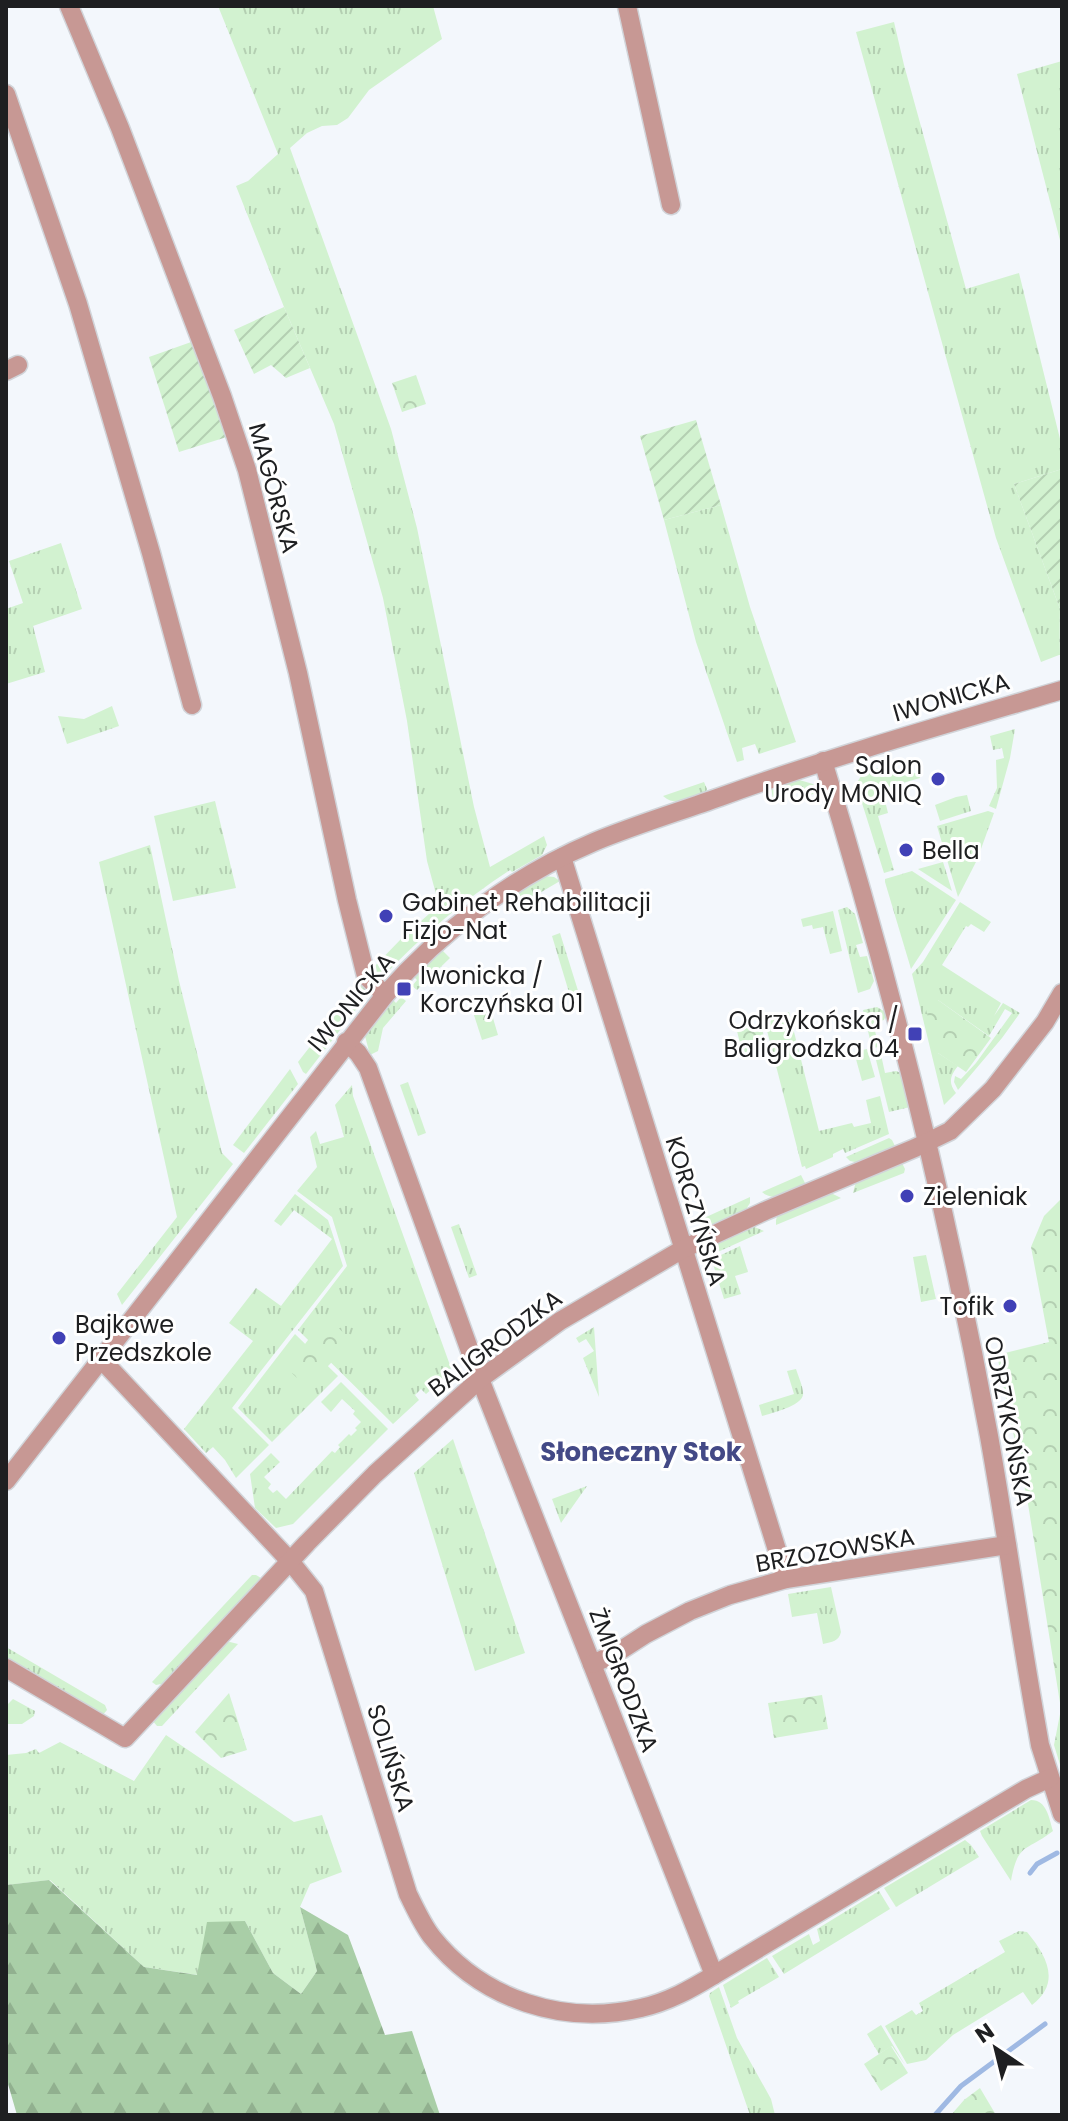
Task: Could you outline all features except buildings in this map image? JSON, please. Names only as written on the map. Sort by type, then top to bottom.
[{"type":"street","name":"MAGÓRSKA","points":[[69,6],[120,128],[242,456],[298,673],[366,976],[385,995]]},
{"type":"street","points":[[627,6],[671,205]]},
{"type":"street","points":[[6,94],[78,304],[192,705]]},
{"type":"street","name":"IWONICKA","points":[[6,1481],[346,1042],[385,995],[437,943],[479,908],[522,879],[608,837],[823,761],[1062,690]]},
{"type":"street","name":"ODRZYKOŃSKA","points":[[823,761],[895,1011],[927,1142],[986,1421],[1036,1722],[1062,1814]]},
{"type":"street","name":"KORCZYŃSKA","points":[[562,857],[786,1579]]},
{"type":"street","name":"BALIGRODZKA","points":[[6,1668],[125,1738],[290,1561],[397,1452],[480,1379],[560,1321],[683,1249],[950,1131],[993,1089],[1045,1022],[1062,993]]},
{"type":"street","name":"ŻMIGRODZKA","points":[[346,1042],[368,1068],[480,1379],[714,1975]]},
{"type":"street","name":"SOLIŃSKA","points":[[101,1359],[290,1561],[314,1591],[408,1894],[423,1924],[450,1957],[472,1976],[522,2003],[576,2014],[616,2013],[643,2007],[679,1994],[714,1975]]},
{"type":"street","name":"BRZOZOWSKA","points":[[592,1664],[690,1611],[730,1595],[786,1579],[1007,1545]]},
{"type":"street","points":[[714,1975],[1026,1789],[1050,1778]]},
{"type":"green space","points":[[218,6],[433,6],[442,39],[369,90],[348,118],[337,125],[322,126],[307,133],[290,148],[391,429],[417,528],[474,807],[490,867],[544,836],[547,845],[542,855],[512,872],[510,870],[459,907],[382,978],[371,970],[439,905],[427,861],[407,721],[383,598],[334,424],[236,186],[248,181],[278,154]]},
{"type":"green space","points":[[894,22],[966,289],[1019,273],[1062,447],[1062,469],[1014,484],[1060,609],[1059,655],[1041,662],[996,538],[856,32]]},
{"type":"green space","points":[[1062,61],[1062,248],[1017,74]]},
{"type":"green space","points":[[284,307],[310,368],[286,378],[271,365],[254,374],[234,330]]},
{"type":"green space","points":[[194,341],[230,436],[179,452],[149,357]]},
{"type":"green space","points":[[416,375],[426,404],[402,412],[392,383]]},
{"type":"green space","points":[[696,420],[721,505],[664,520],[640,436]]},
{"type":"green space","points":[[1062,469],[1062,655],[1059,655],[1060,609],[1014,484]]},
{"type":"green space","points":[[721,505],[750,607],[796,742],[759,754],[755,744],[742,748],[744,760],[737,762],[696,642],[664,520]]},
{"type":"green space","points":[[61,543],[82,609],[33,626],[45,672],[6,684],[6,609],[23,603],[9,561]]},
{"type":"green space","points":[[112,706],[119,726],[67,744],[58,716],[84,719]]},
{"type":"green space","points":[[1015,729],[996,809],[989,806],[997,788],[996,760],[1004,758],[1002,748],[993,750],[990,736]]},
{"type":"green space","points":[[879,768],[907,776],[918,772],[920,778],[882,789],[888,813],[878,816],[894,870],[884,873],[856,784],[863,773]]},
{"type":"green space","points":[[796,779],[813,784],[822,793],[806,795],[793,792],[773,799],[771,788]]},
{"type":"green space","points":[[704,782],[706,793],[689,799],[679,802],[663,796]]},
{"type":"green space","points":[[967,795],[971,811],[940,821],[935,805]]},
{"type":"green space","points":[[215,801],[236,888],[173,901],[154,816]]},
{"type":"green space","points":[[988,811],[994,813],[977,860],[958,897],[937,826]]},
{"type":"green space","points":[[150,845],[179,981],[222,1153],[233,1164],[122,1305],[117,1294],[177,1217],[99,862]]},
{"type":"green space","points":[[943,862],[952,891],[918,869]]},
{"type":"green space","points":[[912,871],[956,900],[911,969],[885,879]]},
{"type":"green space","points":[[544,876],[560,881],[521,904],[517,893]]},
{"type":"green space","points":[[960,902],[991,922],[984,932],[971,924],[966,926],[942,965],[1001,1003],[994,1016],[1003,1003],[1020,1013],[958,1090],[955,1076],[961,1079],[976,1063],[1012,1013],[1005,1009],[989,1036],[938,1000],[938,1053],[958,1066],[951,1080],[956,1093],[944,1105],[912,974],[923,962]]},
{"type":"green space","points":[[847,907],[855,914],[863,943],[856,945],[860,957],[867,956],[874,981],[870,989],[858,993],[838,910]]},
{"type":"green space","points":[[833,911],[842,951],[830,954],[823,927],[803,927],[801,919]]},
{"type":"green space","points":[[560,933],[580,997],[571,999],[552,936]]},
{"type":"green space","points":[[443,951],[450,958],[417,990],[412,986],[417,980],[413,976],[437,952]]},
{"type":"green space","points":[[359,984],[368,994],[306,1074],[298,1062]]},
{"type":"green space","points":[[401,997],[406,1001],[383,1028],[378,1051],[370,1055],[365,1036],[368,1027],[392,999],[396,1003]]},
{"type":"green space","points":[[938,1000],[991,1038],[966,1072],[938,1053],[925,1006]]},
{"type":"green space","points":[[877,1007],[887,1013],[884,1020],[873,1023],[879,1047],[872,1048],[863,1010]]},
{"type":"green space","points":[[490,1008],[498,1035],[482,1040],[473,1012]]},
{"type":"green space","points":[[789,1012],[819,1131],[852,1123],[854,1127],[871,1123],[866,1100],[880,1096],[889,1134],[845,1153],[843,1149],[806,1169],[802,1167],[764,1019]]},
{"type":"green space","points":[[761,1024],[768,1054],[744,1060],[737,1031]]},
{"type":"green space","points":[[867,1049],[875,1077],[862,1081],[854,1052]]},
{"type":"green space","points":[[880,1050],[885,1073],[901,1073],[910,1107],[889,1112],[874,1052]]},
{"type":"green space","points":[[290,1069],[298,1084],[244,1153],[233,1145]]},
{"type":"green space","points":[[408,1082],[426,1133],[418,1136],[400,1085]]},
{"type":"green space","points":[[352,1085],[353,1096],[451,1368],[426,1394],[421,1389],[415,1395],[419,1400],[393,1424],[298,1330],[347,1266],[332,1217],[297,1191],[317,1167],[310,1137],[316,1131],[320,1144],[344,1137],[335,1105]]},
{"type":"green space","points":[[889,1138],[896,1148],[860,1163],[846,1157]]},
{"type":"green space","points":[[901,1161],[904,1173],[853,1193],[858,1179]]},
{"type":"green space","points":[[801,1175],[805,1183],[803,1186],[787,1193],[772,1197],[762,1192]]},
{"type":"green space","points":[[831,1193],[841,1198],[776,1225],[778,1214]]},
{"type":"green space","points":[[295,1194],[328,1220],[343,1266],[232,1408],[269,1445],[236,1478],[213,1447],[206,1453],[184,1429],[253,1341],[229,1323],[256,1288],[281,1306],[332,1239],[294,1210],[281,1226],[274,1221]]},
{"type":"green space","points":[[750,1197],[745,1211],[706,1229],[702,1222],[704,1218]]},
{"type":"green space","points":[[1062,1198],[1062,1771],[1054,1745],[1061,1709],[1028,1504],[997,1355],[1049,1342],[1031,1247],[1044,1216]]},
{"type":"green space","points":[[459,1224],[477,1275],[469,1278],[451,1227]]},
{"type":"green space","points":[[750,1225],[764,1231],[717,1250],[713,1242]]},
{"type":"green space","points":[[740,1246],[748,1272],[735,1276],[741,1294],[724,1299],[713,1264],[721,1255]]},
{"type":"green space","points":[[926,1255],[936,1299],[921,1302],[913,1257]]},
{"type":"green space","points":[[326,1316],[352,1341],[307,1388],[287,1368]]},
{"type":"green space","points":[[594,1327],[599,1397],[583,1358],[594,1351],[586,1339],[579,1343],[576,1338]]},
{"type":"green space","points":[[295,1334],[338,1376],[272,1442],[238,1408]]},
{"type":"green space","points":[[796,1369],[803,1389],[801,1399],[762,1416],[759,1405],[794,1394],[787,1371]]},
{"type":"green space","points":[[341,1382],[388,1429],[293,1524],[276,1528],[255,1508],[250,1474],[271,1453],[280,1462],[264,1477],[271,1484],[268,1488],[273,1493],[277,1490],[286,1499],[332,1451],[335,1453],[340,1447],[338,1445],[357,1430],[355,1428],[361,1422],[342,1399],[331,1412],[321,1402]]},
{"type":"green space","points":[[453,1439],[525,1653],[475,1671],[414,1473]]},
{"type":"green space","points":[[587,1486],[561,1523],[552,1499]]},
{"type":"green space","points":[[252,1575],[261,1578],[261,1582],[166,1683],[156,1685],[152,1682]]},
{"type":"green space","points":[[831,1587],[841,1632],[837,1639],[823,1644],[817,1613],[792,1617],[788,1594]]},
{"type":"green space","points":[[224,1643],[238,1644],[162,1726],[157,1726],[152,1720]]},
{"type":"green space","points":[[6,1647],[105,1705],[107,1710],[102,1716],[6,1659]]},
{"type":"green space","points":[[229,1693],[247,1750],[221,1758],[195,1732]]},
{"type":"green space","points":[[822,1695],[828,1729],[774,1738],[768,1703]]},
{"type":"green space","points":[[13,1699],[35,1711],[34,1716],[22,1724],[6,1724],[6,1706]]},
{"type":"green space","points":[[166,1735],[294,1822],[322,1815],[342,1872],[310,1884],[300,1907],[317,1971],[301,1994],[273,1973],[245,1921],[198,1975],[144,1967],[50,1880],[6,1885],[6,1755],[36,1749],[39,1753],[60,1742],[134,1781]]},
{"type":"green space","points":[[1031,1800],[1044,1806],[1053,1831],[1024,1849],[1011,1881],[980,1831]]},
{"type":"green space","points":[[965,1840],[979,1857],[896,1907],[884,1888]]},
{"type":"green space","points":[[49,1880],[144,1967],[197,1975],[207,1922],[245,1921],[273,1973],[301,1994],[317,1971],[300,1907],[348,1935],[385,2035],[412,2031],[440,2115],[17,2115],[6,2077],[6,1885]]},
{"type":"green space","points":[[879,1891],[890,1909],[784,1974],[772,1956],[809,1934],[813,1945],[820,1941],[817,1929]]},
{"type":"green space","points":[[1019,1931],[1027,1932],[1045,1959],[1049,1978],[1041,1996],[1032,2005],[1023,1992],[953,2035],[926,2060],[907,2064],[885,2026],[912,2010],[916,2015],[923,2011],[919,2003],[1005,1952],[999,1941]]},
{"type":"green space","points":[[767,1958],[779,1977],[731,2008],[723,1985]]},
{"type":"green space","points":[[719,1987],[737,2038],[771,2099],[775,2115],[750,2115],[709,1996]]},
{"type":"green space","points":[[881,2025],[905,2065],[892,2046],[879,2054],[867,2034]]},
{"type":"green space","points":[[891,2046],[908,2073],[881,2091],[864,2064]]},
{"type":"green space","points":[[980,2088],[996,2115],[951,2115],[964,2100]]},
{"type":"waterway","points":[[1030,1873],[1037,1864],[1057,1853]]},
{"type":"waterway","points":[[935,2115],[961,2086],[1045,2024]]},
{"type":"place","name":"Salon Urody MONIQ","points":[[938,779]]},
{"type":"place","name":"Bella","points":[[906,850]]},
{"type":"place","name":"Gabinet Rehabilitacji Fizjo-Nat","points":[[386,916]]},
{"type":"place","name":"Iwonicka / Korczyńska 01","points":[[404,989]]},
{"type":"place","name":"Odrzykońska / Baligrodzka 04","points":[[915,1034]]},
{"type":"place","name":"Zieleniak","points":[[907,1196]]},
{"type":"place","name":"Tofik","points":[[1010,1306]]},
{"type":"place","name":"Bajkowe Przedszkole","points":[[59,1338]]},
{"type":"district","name":"Słoneczny Stok","points":[[641,1452]]}]
